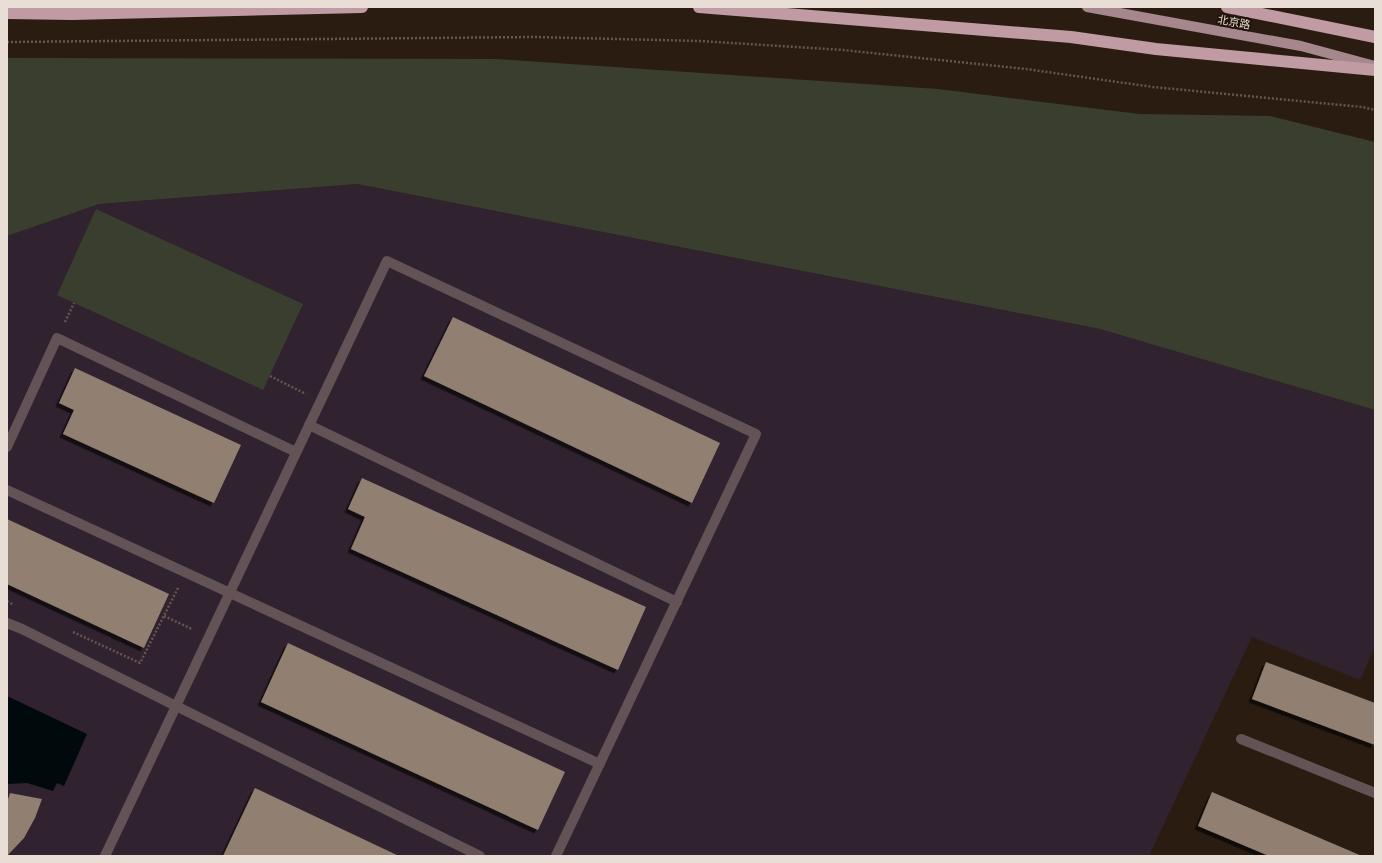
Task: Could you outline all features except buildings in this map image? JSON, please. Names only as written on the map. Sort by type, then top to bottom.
[{"type":"highway","points":[[7,13],[72,14],[362,7]]},
{"type":"highway","points":[[699,7],[1071,36],[1156,49],[1375,70]]},
{"type":"highway","points":[[1227,7],[1375,37]]},
{"type":"main road","name":"北京路","points":[[1087,7],[1301,46],[1375,66]]},
{"type":"lane","points":[[105,856],[387,261],[756,434],[556,856]]},
{"type":"lane","points":[[7,447],[57,338],[296,452]]},
{"type":"lane","points":[[309,425],[677,602]]},
{"type":"lane","points":[[7,490],[600,764]]},
{"type":"lane","points":[[7,623],[22,629],[480,856]]},
{"type":"lane","points":[[1241,739],[1375,793]]},
{"type":"path","points":[[7,42],[534,37],[700,41],[843,50],[1026,69],[1153,87],[1362,107],[1375,110]]},
{"type":"path","points":[[270,376],[321,401]]},
{"type":"path","points":[[70,631],[140,663],[178,587]]},
{"type":"path","points":[[7,602],[21,608]]},
{"type":"path","points":[[164,616],[209,637]]},
{"type":"shaded area","points":[[357,184],[1100,329],[1375,410],[1375,647],[1360,680],[1252,637],[1149,856],[7,856],[7,235],[99,204]]},
{"type":"shaded area","points":[[7,696],[87,734],[64,786],[57,783],[53,791],[27,783],[7,784]]},
{"type":"green space","points":[[7,58],[496,59],[938,89],[1139,114],[1270,116],[1375,142],[1375,410],[1100,329],[357,184],[99,204],[7,236]]},
{"type":"green space","points":[[96,209],[303,304],[263,390],[57,295]]}]
